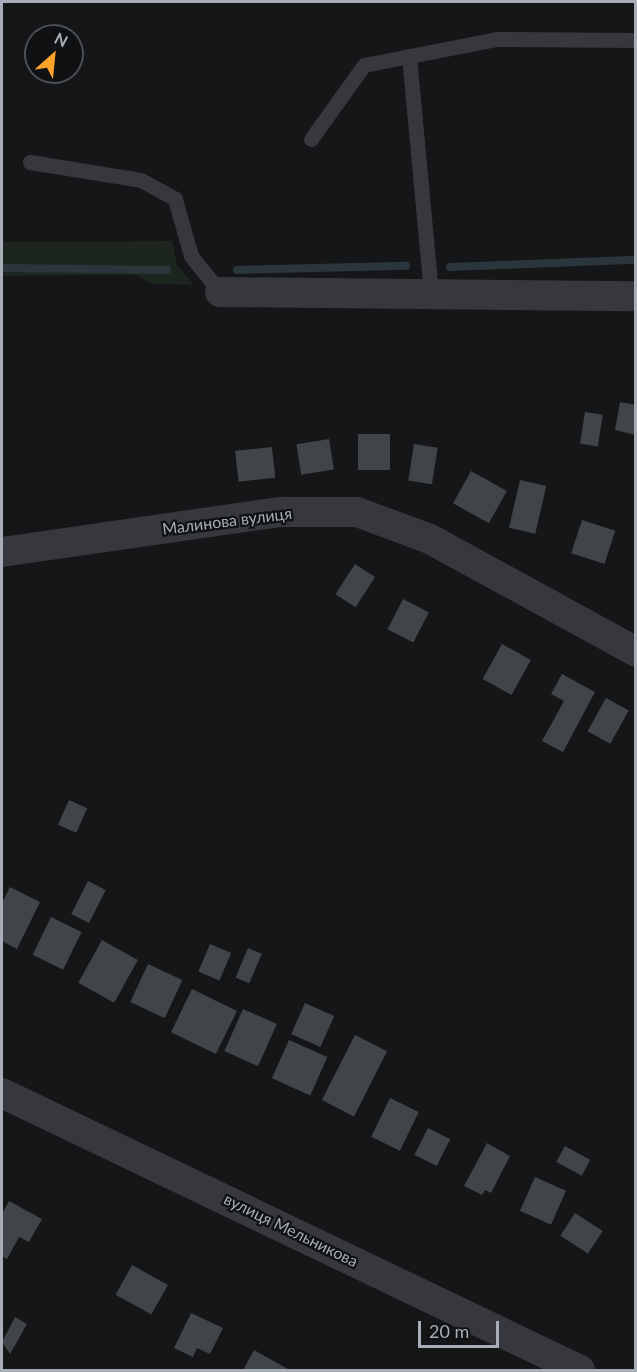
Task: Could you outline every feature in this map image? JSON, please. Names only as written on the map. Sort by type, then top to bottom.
[{"type":"street","points":[[220,292],[430,292],[636,296]]},
{"type":"street","name":"Малинова вулиця","points":[[2,552],[281,512],[357,512],[430,539],[636,652]]},
{"type":"street","name":"вулиця Мельникова","points":[[2,1093],[580,1371]]},
{"type":"lane","points":[[311,139],[364,65],[496,39],[636,40]]},
{"type":"lane","points":[[409,56],[430,292]]},
{"type":"lane","points":[[30,162],[141,180],[175,198],[191,256],[220,292]]},
{"type":"shaded area","points":[[172,241],[177,265],[194,285],[152,284],[136,275],[2,276],[2,242]]},
{"type":"building","points":[[620,402],[636,405],[636,435],[615,430]]},
{"type":"building","points":[[585,412],[603,415],[598,446],[580,444]]},
{"type":"building","points":[[358,434],[390,434],[390,470],[358,470]]},
{"type":"building","points":[[329,439],[334,470],[301,475],[296,444]]},
{"type":"building","points":[[414,444],[438,448],[432,484],[408,481]]},
{"type":"building","points":[[272,447],[275,478],[238,482],[235,451]]},
{"type":"building","points":[[471,471],[507,491],[489,523],[453,503]]},
{"type":"building","points":[[520,480],[546,486],[535,534],[509,528]]},
{"type":"building","points":[[582,520],[615,531],[604,564],[571,553]]},
{"type":"building","points":[[355,564],[375,577],[356,607],[335,594]]},
{"type":"building","points":[[403,599],[429,612],[413,642],[388,629]]},
{"type":"building","points":[[502,644],[531,660],[511,695],[483,679]]},
{"type":"building","points":[[562,674],[595,692],[563,752],[542,741],[564,701],[551,694]]},
{"type":"building","points":[[606,698],[629,711],[610,744],[588,731]]},
{"type":"building","points":[[69,800],[87,808],[76,833],[58,825]]},
{"type":"building","points":[[88,881],[106,890],[89,923],[71,914]]},
{"type":"building","points":[[10,887],[40,902],[17,949],[2,941],[2,903]]},
{"type":"building","points":[[51,917],[82,932],[63,970],[33,955]]},
{"type":"building","points":[[102,940],[138,960],[114,1003],[78,983]]},
{"type":"building","points":[[210,944],[231,953],[219,981],[198,972]]},
{"type":"building","points":[[248,948],[262,954],[249,983],[235,977]]},
{"type":"building","points":[[148,964],[182,980],[165,1018],[130,1002]]},
{"type":"building","points":[[192,989],[237,1011],[216,1054],[171,1032]]},
{"type":"building","points":[[305,1003],[334,1016],[320,1047],[291,1034]]},
{"type":"building","points":[[243,1009],[277,1024],[258,1066],[224,1051]]},
{"type":"building","points":[[355,1035],[387,1051],[354,1116],[322,1100]]},
{"type":"building","points":[[289,1040],[327,1057],[310,1095],[272,1078]]},
{"type":"building","points":[[390,1098],[419,1112],[400,1151],[371,1137]]},
{"type":"building","points":[[428,1128],[450,1139],[437,1166],[414,1155]]},
{"type":"building","points":[[487,1143],[510,1156],[491,1193],[485,1190],[482,1195],[464,1186]]},
{"type":"building","points":[[565,1146],[590,1160],[582,1176],[556,1162]]},
{"type":"building","points":[[535,1177],[566,1191],[551,1225],[520,1211]]},
{"type":"building","points":[[9,1201],[42,1219],[29,1242],[19,1237],[7,1259],[2,1256],[2,1214]]},
{"type":"building","points":[[575,1213],[603,1231],[588,1254],[560,1236]]},
{"type":"building","points":[[132,1265],[168,1285],[151,1315],[116,1295]]},
{"type":"building","points":[[191,1313],[223,1328],[210,1354],[197,1348],[193,1357],[174,1348]]},
{"type":"building","points":[[15,1317],[27,1324],[10,1354],[2,1342]]},
{"type":"building","points":[[254,1350],[288,1369],[243,1370]]},
{"type":"waterway","points":[[450,267],[636,260]]},
{"type":"waterway","points":[[237,270],[406,266]]},
{"type":"waterway","points":[[2,268],[167,270]]}]
